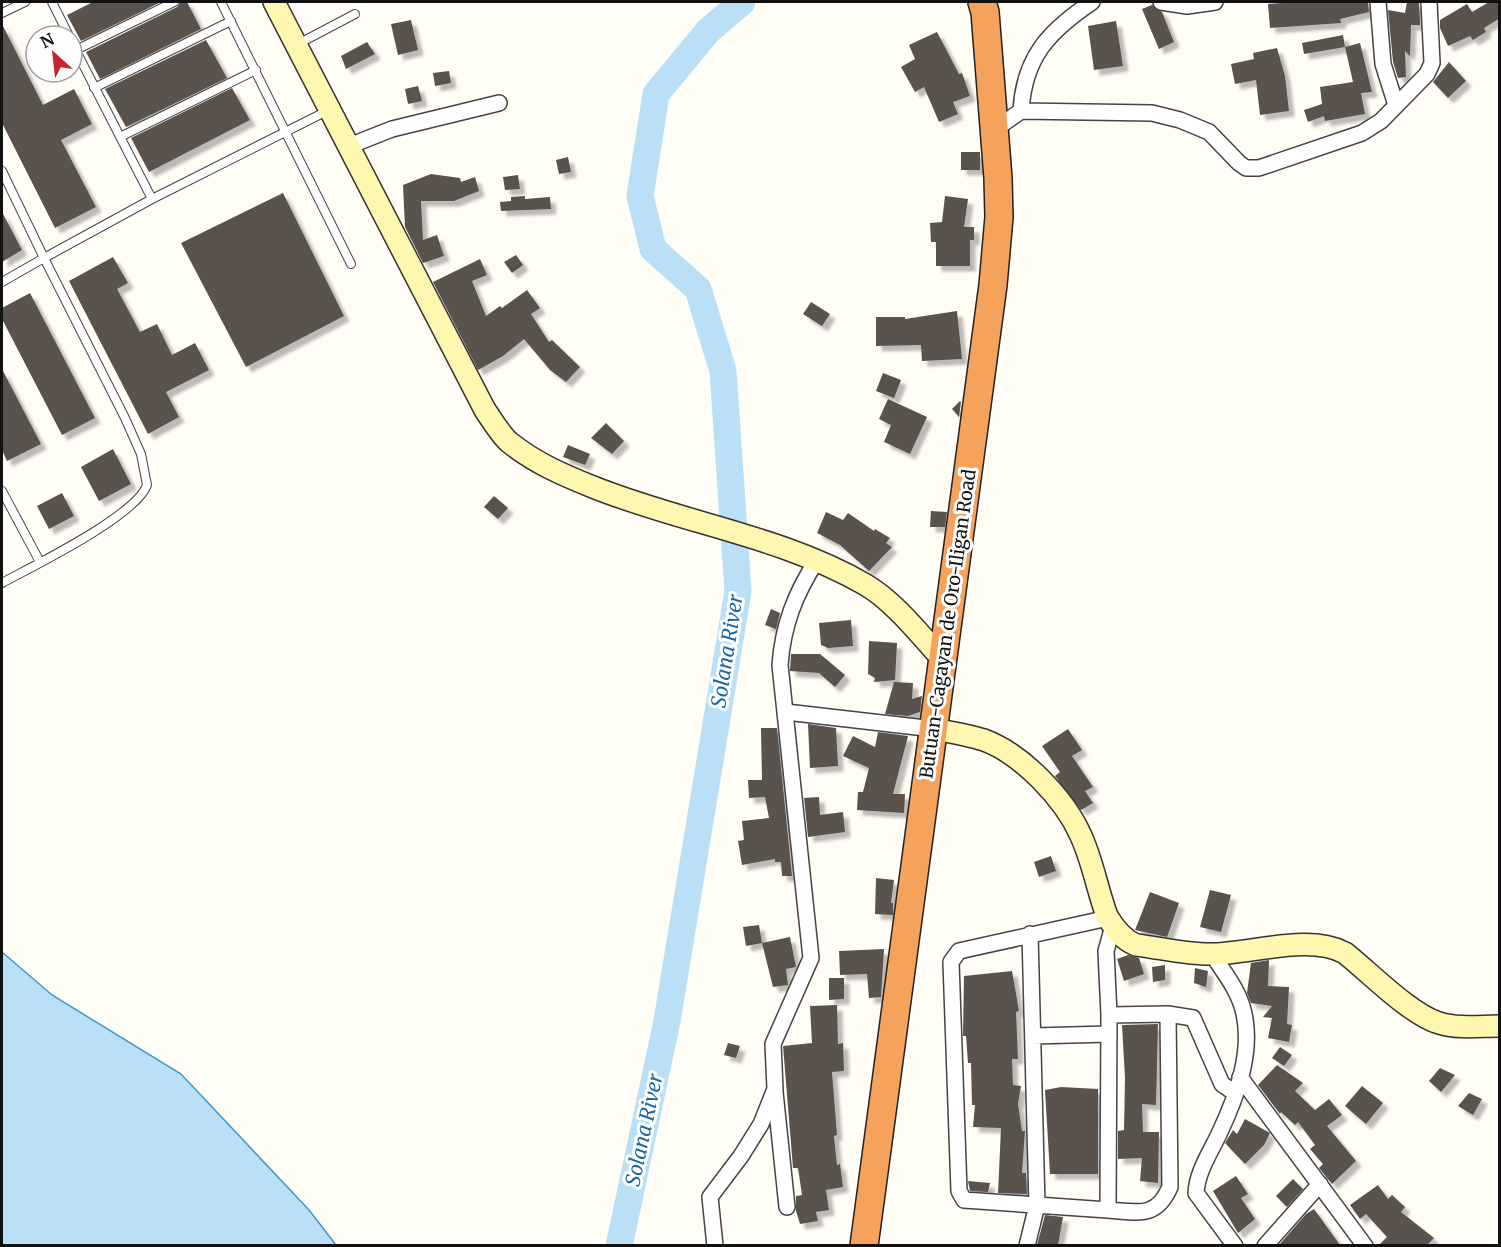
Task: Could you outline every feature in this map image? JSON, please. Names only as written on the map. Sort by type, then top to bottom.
[{"type":"highway","name":"Butuan-Cagayan de Oro-Iligan Road","points":[[864,1245],[993,285],[999,217],[983,7]]},
{"type":"street","points":[[274,2],[479,400],[507,441],[551,470],[623,499],[810,558],[869,587],[944,661]]},
{"type":"street","points":[[1021,111],[1022,93],[1027,75],[1046,38],[1092,2]]},
{"type":"street","points":[[1161,2],[1187,6],[1215,2]]},
{"type":"street","points":[[1378,2],[1383,64],[1396,105]]},
{"type":"street","points":[[994,130],[1021,111],[1152,113],[1180,120],[1209,132],[1239,163],[1246,168],[1259,168],[1371,130],[1427,74],[1431,63],[1429,2]]},
{"type":"street","points":[[349,146],[392,129],[499,103]]},
{"type":"street","points":[[787,1207],[775,1089],[773,1044],[811,958],[780,665],[786,622],[810,558]]},
{"type":"street","points":[[786,712],[934,729],[990,743],[1028,767],[1045,784],[1080,833],[1111,922],[1136,945],[1212,954],[1315,944],[1332,946],[1345,952],[1421,1015],[1438,1023],[1458,1027],[1500,1026]]},
{"type":"street","points":[[1111,922],[1030,934],[959,951],[951,962],[961,1196],[964,1200],[1144,1213],[1164,1200],[1170,1187],[1168,1014]]},
{"type":"street","points":[[1108,1210],[1109,1015],[1106,951],[1111,922]]},
{"type":"street","points":[[1027,1245],[1037,1205],[1030,934]]},
{"type":"street","points":[[1212,954],[1242,1006],[1247,1044],[1240,1077],[1223,1126],[1199,1176],[1196,1188],[1199,1200],[1234,1245]]},
{"type":"street","points":[[1109,1015],[1188,1016],[1195,1021],[1222,1084],[1234,1093]]},
{"type":"street","points":[[1034,1036],[1109,1034]]},
{"type":"street","points":[[1240,1077],[1365,1245]]},
{"type":"street","points":[[715,1245],[710,1197],[741,1156],[761,1124],[775,1089]]},
{"type":"street","points":[[1265,1245],[1320,1184]]},
{"type":"lane","points":[[2,13],[25,2]]},
{"type":"lane","points":[[52,2],[63,24]]},
{"type":"lane","points":[[84,42],[174,2]]},
{"type":"lane","points":[[221,2],[351,264]]},
{"type":"lane","points":[[296,45],[355,14]]},
{"type":"lane","points":[[94,88],[231,21]]},
{"type":"lane","points":[[84,67],[152,199]]},
{"type":"lane","points":[[120,137],[256,70]]},
{"type":"lane","points":[[2,282],[152,199],[330,110]]},
{"type":"lane","points":[[2,171],[125,418],[141,454],[147,485],[139,499],[120,514],[2,583]]},
{"type":"lane","points":[[2,491],[40,562]]},
{"type":"water","points":[[2,952],[52,995],[181,1074],[309,1210],[336,1245],[2,1245]]},
{"type":"building","points":[[93,2],[161,2],[84,40],[84,24],[72,24],[67,15]]},
{"type":"building","points":[[180,2],[187,2],[201,29],[100,79],[86,52],[177,7]]},
{"type":"building","points":[[1368,2],[1369,12],[1340,19],[1341,23],[1270,28],[1268,4]]},
{"type":"building","points":[[1407,2],[1419,3],[1420,25],[1411,25],[1410,56],[1405,51],[1406,77],[1398,78],[1393,62],[1388,10],[1405,13]]},
{"type":"building","points":[[1489,2],[1500,2],[1500,18],[1484,28],[1486,32],[1473,40],[1470,36],[1448,46],[1440,28],[1440,20],[1467,4],[1472,12]]},
{"type":"building","points":[[1152,5],[1162,12],[1174,42],[1159,49],[1142,9]]},
{"type":"building","points":[[411,20],[418,50],[398,55],[391,24]]},
{"type":"building","points":[[1116,21],[1123,66],[1094,70],[1088,26]]},
{"type":"building","points":[[2,24],[24,67],[24,84],[32,84],[43,105],[74,89],[92,124],[61,140],[96,207],[55,228],[2,123]]},
{"type":"building","points":[[937,32],[959,74],[962,73],[970,96],[953,102],[958,114],[939,122],[924,87],[915,92],[901,67],[915,59],[909,45]]},
{"type":"building","points":[[1343,35],[1345,47],[1304,54],[1302,43]]},
{"type":"building","points":[[206,40],[227,78],[126,127],[105,89]]},
{"type":"building","points":[[367,42],[375,54],[346,69],[341,56]]},
{"type":"building","points":[[1360,43],[1372,92],[1361,93],[1365,114],[1325,121],[1324,116],[1308,122],[1304,110],[1322,104],[1320,87],[1353,82],[1345,47]]},
{"type":"building","points":[[1277,48],[1285,76],[1289,111],[1260,115],[1256,80],[1235,84],[1231,64],[1254,59],[1253,53]]},
{"type":"building","points":[[1449,62],[1466,81],[1448,98],[1433,82]]},
{"type":"building","points":[[449,71],[451,83],[435,86],[433,73]]},
{"type":"building","points":[[418,86],[422,101],[408,104],[405,89]]},
{"type":"building","points":[[232,88],[250,120],[149,172],[131,138]]},
{"type":"building","points":[[961,152],[980,152],[980,170],[961,170]]},
{"type":"building","points":[[568,157],[571,172],[559,174],[556,160]]},
{"type":"building","points":[[431,174],[460,178],[461,182],[475,177],[479,191],[454,201],[421,201],[423,240],[437,235],[444,256],[423,263],[405,227],[403,185]]},
{"type":"building","points":[[518,175],[520,189],[505,190],[503,177]]},
{"type":"building","points":[[283,193],[344,316],[246,367],[181,243]]},
{"type":"building","points":[[525,196],[525,199],[550,197],[551,209],[501,211],[500,202],[511,201],[511,197]]},
{"type":"building","points":[[945,196],[968,199],[964,227],[974,227],[974,240],[970,240],[970,266],[936,266],[936,242],[931,242],[930,223],[942,222]]},
{"type":"building","points":[[2,212],[22,250],[2,262]]},
{"type":"building","points":[[516,255],[523,265],[512,273],[504,262]]},
{"type":"building","points":[[113,257],[128,283],[117,289],[140,332],[157,324],[172,355],[195,343],[209,370],[166,392],[179,417],[148,434],[69,281]]},
{"type":"building","points":[[480,259],[487,275],[472,281],[486,316],[500,306],[502,308],[527,290],[540,308],[531,314],[549,342],[552,340],[580,367],[566,382],[550,370],[524,339],[503,356],[478,370],[433,282]]},
{"type":"building","points":[[30,293],[95,418],[62,435],[2,319],[2,308]]},
{"type":"building","points":[[811,302],[830,314],[822,326],[803,314]]},
{"type":"building","points":[[957,311],[962,359],[922,361],[921,345],[876,346],[876,317],[905,317],[905,319]]},
{"type":"building","points":[[2,369],[41,444],[7,461],[2,450]]},
{"type":"building","points":[[883,373],[901,380],[894,398],[876,391]]},
{"type":"building","points":[[888,399],[927,417],[910,454],[884,442],[891,425],[879,419]]},
{"type":"building","points":[[961,402],[959,417],[952,409]]},
{"type":"building","points":[[606,423],[624,441],[612,454],[591,438]]},
{"type":"building","points":[[568,445],[590,454],[585,465],[563,457]]},
{"type":"building","points":[[113,449],[131,484],[99,501],[81,467]]},
{"type":"building","points":[[62,493],[74,516],[49,529],[37,506]]},
{"type":"building","points":[[494,496],[508,508],[498,519],[484,507]]},
{"type":"building","points":[[931,511],[947,512],[945,527],[930,527]]},
{"type":"building","points":[[826,512],[843,520],[848,513],[874,531],[875,529],[890,538],[886,543],[892,547],[869,571],[840,545],[817,533]]},
{"type":"building","points":[[771,609],[780,613],[776,629],[765,625]]},
{"type":"building","points":[[851,620],[853,646],[828,648],[821,645],[819,623]]},
{"type":"building","points":[[869,641],[897,643],[895,680],[874,682],[875,678],[868,674]]},
{"type":"building","points":[[791,654],[820,654],[845,675],[835,687],[819,673],[790,671]]},
{"type":"building","points":[[894,682],[913,683],[912,699],[922,696],[920,712],[908,716],[885,714]]},
{"type":"building","points":[[808,724],[836,728],[838,766],[810,768]]},
{"type":"building","points":[[761,728],[777,728],[792,876],[782,876],[781,862],[775,862],[775,859],[742,865],[738,841],[744,840],[742,821],[769,818],[765,797],[749,798],[748,780],[762,780]]},
{"type":"building","points":[[1068,729],[1082,750],[1072,756],[1093,787],[1085,791],[1093,803],[1081,810],[1055,776],[1060,772],[1042,746]]},
{"type":"building","points":[[878,732],[908,736],[893,794],[905,794],[904,813],[857,810],[858,792],[863,792],[869,768],[843,756],[853,736],[875,747]]},
{"type":"building","points":[[819,797],[820,815],[843,812],[845,832],[808,837],[804,798]]},
{"type":"building","points":[[1051,856],[1056,871],[1039,877],[1034,862]]},
{"type":"building","points":[[876,878],[894,880],[891,903],[893,903],[893,915],[875,914]]},
{"type":"building","points":[[1210,890],[1231,895],[1221,932],[1200,927]]},
{"type":"building","points":[[1150,892],[1179,903],[1167,937],[1135,930]]},
{"type":"building","points":[[759,925],[762,943],[746,946],[743,927]]},
{"type":"building","points":[[790,937],[796,967],[786,969],[788,985],[773,987],[762,943]]},
{"type":"building","points":[[884,949],[881,997],[869,998],[867,974],[840,975],[839,951]]},
{"type":"building","points":[[1128,955],[1139,958],[1144,974],[1124,981],[1117,959]]},
{"type":"building","points":[[1269,960],[1268,986],[1289,987],[1287,1024],[1292,1025],[1289,1042],[1268,1038],[1272,1018],[1263,1017],[1272,1006],[1251,1003],[1247,993],[1251,963]]},
{"type":"building","points":[[1165,965],[1165,980],[1153,982],[1152,967]]},
{"type":"building","points":[[1195,968],[1208,971],[1206,987],[1194,983]]},
{"type":"building","points":[[1012,971],[1019,1011],[1016,1012],[1018,1059],[1012,1059],[1013,1085],[1021,1086],[1018,1104],[1022,1131],[1025,1131],[1022,1173],[1026,1173],[1027,1194],[998,1193],[1001,1128],[973,1127],[975,1105],[972,1105],[971,1063],[968,1063],[966,1036],[963,1036],[964,976]]},
{"type":"building","points":[[829,978],[844,978],[844,999],[829,1000]]},
{"type":"building","points":[[837,1005],[838,1044],[843,1043],[844,1071],[832,1072],[837,1135],[834,1136],[837,1165],[840,1164],[843,1187],[826,1190],[829,1210],[816,1212],[818,1221],[800,1224],[796,1211],[796,1196],[802,1195],[798,1168],[793,1168],[783,1046],[812,1043],[810,1006]]},
{"type":"building","points":[[1158,1024],[1156,1105],[1142,1104],[1143,1132],[1159,1132],[1158,1183],[1140,1181],[1142,1158],[1118,1159],[1118,1131],[1124,1130],[1125,1078],[1122,1025]]},
{"type":"building","points":[[728,1043],[740,1046],[736,1058],[724,1055]]},
{"type":"building","points":[[1280,1047],[1292,1055],[1284,1066],[1272,1058]]},
{"type":"building","points":[[1277,1065],[1303,1083],[1295,1091],[1315,1110],[1329,1099],[1342,1115],[1327,1126],[1356,1161],[1332,1184],[1319,1168],[1323,1164],[1310,1149],[1315,1145],[1298,1122],[1295,1125],[1281,1112],[1280,1114],[1258,1085]]},
{"type":"building","points":[[1440,1068],[1455,1075],[1441,1092],[1429,1081]]},
{"type":"building","points":[[1362,1086],[1383,1103],[1366,1124],[1345,1106]]},
{"type":"building","points":[[1061,1087],[1098,1089],[1098,1174],[1050,1174],[1045,1090]]},
{"type":"building","points":[[1469,1093],[1482,1099],[1473,1115],[1458,1106]]},
{"type":"building","points":[[1245,1119],[1270,1133],[1264,1145],[1245,1164],[1225,1143],[1233,1130],[1237,1134]]},
{"type":"building","points":[[1236,1176],[1248,1194],[1241,1198],[1255,1219],[1238,1233],[1213,1191]]},
{"type":"building","points":[[1293,1179],[1303,1189],[1287,1207],[1276,1196]]},
{"type":"building","points":[[968,1181],[990,1183],[988,1192],[970,1191]]},
{"type":"building","points":[[1378,1185],[1388,1199],[1392,1195],[1405,1207],[1401,1212],[1434,1238],[1427,1245],[1379,1245],[1387,1237],[1366,1214],[1360,1219],[1350,1205]]},
{"type":"building","points":[[1314,1209],[1340,1245],[1279,1245],[1306,1214]]},
{"type":"building","points":[[1045,1215],[1063,1217],[1058,1245],[1037,1245]]},
{"type":"waterway","name":"Solana River","points":[[619,1246],[667,1021],[738,591],[723,371],[698,289],[653,249],[640,196],[656,94],[708,31],[742,2]]}]
